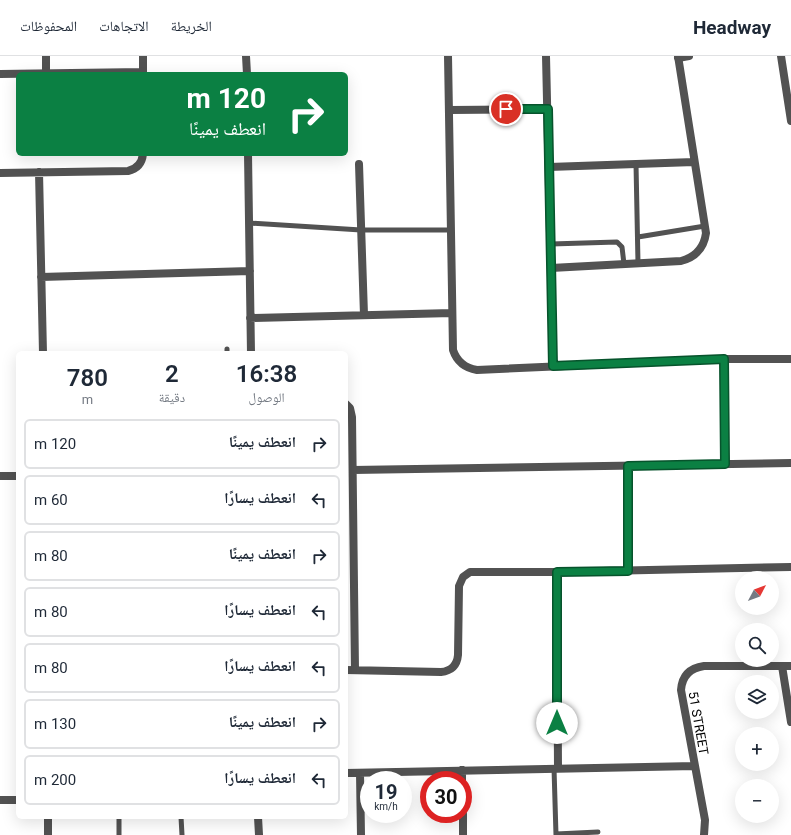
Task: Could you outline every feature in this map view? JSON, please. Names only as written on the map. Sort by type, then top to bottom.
[{"type":"street","points":[[46,56],[46,72]]},
{"type":"street","points":[[143,56],[143,72]]},
{"type":"street","points":[[246,56],[247,72]]},
{"type":"street","points":[[448,56],[453,350],[458,360],[466,367],[477,370],[724,359],[791,359]]},
{"type":"street","points":[[546,56],[553,366]]},
{"type":"street","points":[[551,268],[681,261],[689,259],[696,254],[703,245],[706,233],[678,57],[689,56]]},
{"type":"street","points":[[781,56],[791,120]]},
{"type":"street","points":[[0,74],[16,74]]},
{"type":"street","points":[[450,110],[548,109]]},
{"type":"street","points":[[0,173],[128,171],[140,164],[142,156]]},
{"type":"street","points":[[248,156],[251,351]]},
{"type":"street","points":[[549,166],[694,162]]},
{"type":"street","points":[[359,164],[364,315]]},
{"type":"street","points":[[39,172],[43,351]]},
{"type":"street","points":[[41,277],[250,271]]},
{"type":"street","points":[[250,318],[452,313]]},
{"type":"street","points":[[724,359],[725,464]]},
{"type":"street","points":[[348,406],[352,417],[355,670]]},
{"type":"street","points":[[353,470],[791,463]]},
{"type":"street","points":[[628,466],[628,571]]},
{"type":"street","points":[[0,476],[16,476]]},
{"type":"street","points":[[348,670],[447,672],[451,669],[458,661],[459,586],[466,574],[475,572],[628,571],[791,567]]},
{"type":"street","points":[[556,768],[557,572]]},
{"type":"street","name":"51 STREET","points":[[704,835],[705,820],[681,690],[684,678],[687,673],[698,666],[791,666]]},
{"type":"street","points":[[782,666],[791,722]]},
{"type":"street","points":[[412,771],[695,766]]},
{"type":"street","points":[[348,773],[360,773]]},
{"type":"street","points":[[0,800],[16,800]]},
{"type":"street","points":[[48,819],[48,835]]},
{"type":"street","points":[[258,819],[259,835]]},
{"type":"street","points":[[361,823],[361,835]]},
{"type":"street","points":[[463,823],[463,835]]},
{"type":"lane","points":[[636,164],[638,263]]},
{"type":"lane","points":[[249,223],[361,230],[451,230]]},
{"type":"lane","points":[[638,237],[705,226]]},
{"type":"lane","points":[[550,244],[617,242],[622,247],[624,264]]},
{"type":"lane","points":[[556,768],[556,835],[598,832]]},
{"type":"lane","points":[[119,819],[119,835]]},
{"type":"lane","points":[[182,819],[182,835]]},
{"type":"route","points":[[506,109],[548,109],[553,366],[724,359],[725,464],[628,466],[628,571],[557,572],[557,723]]}]
